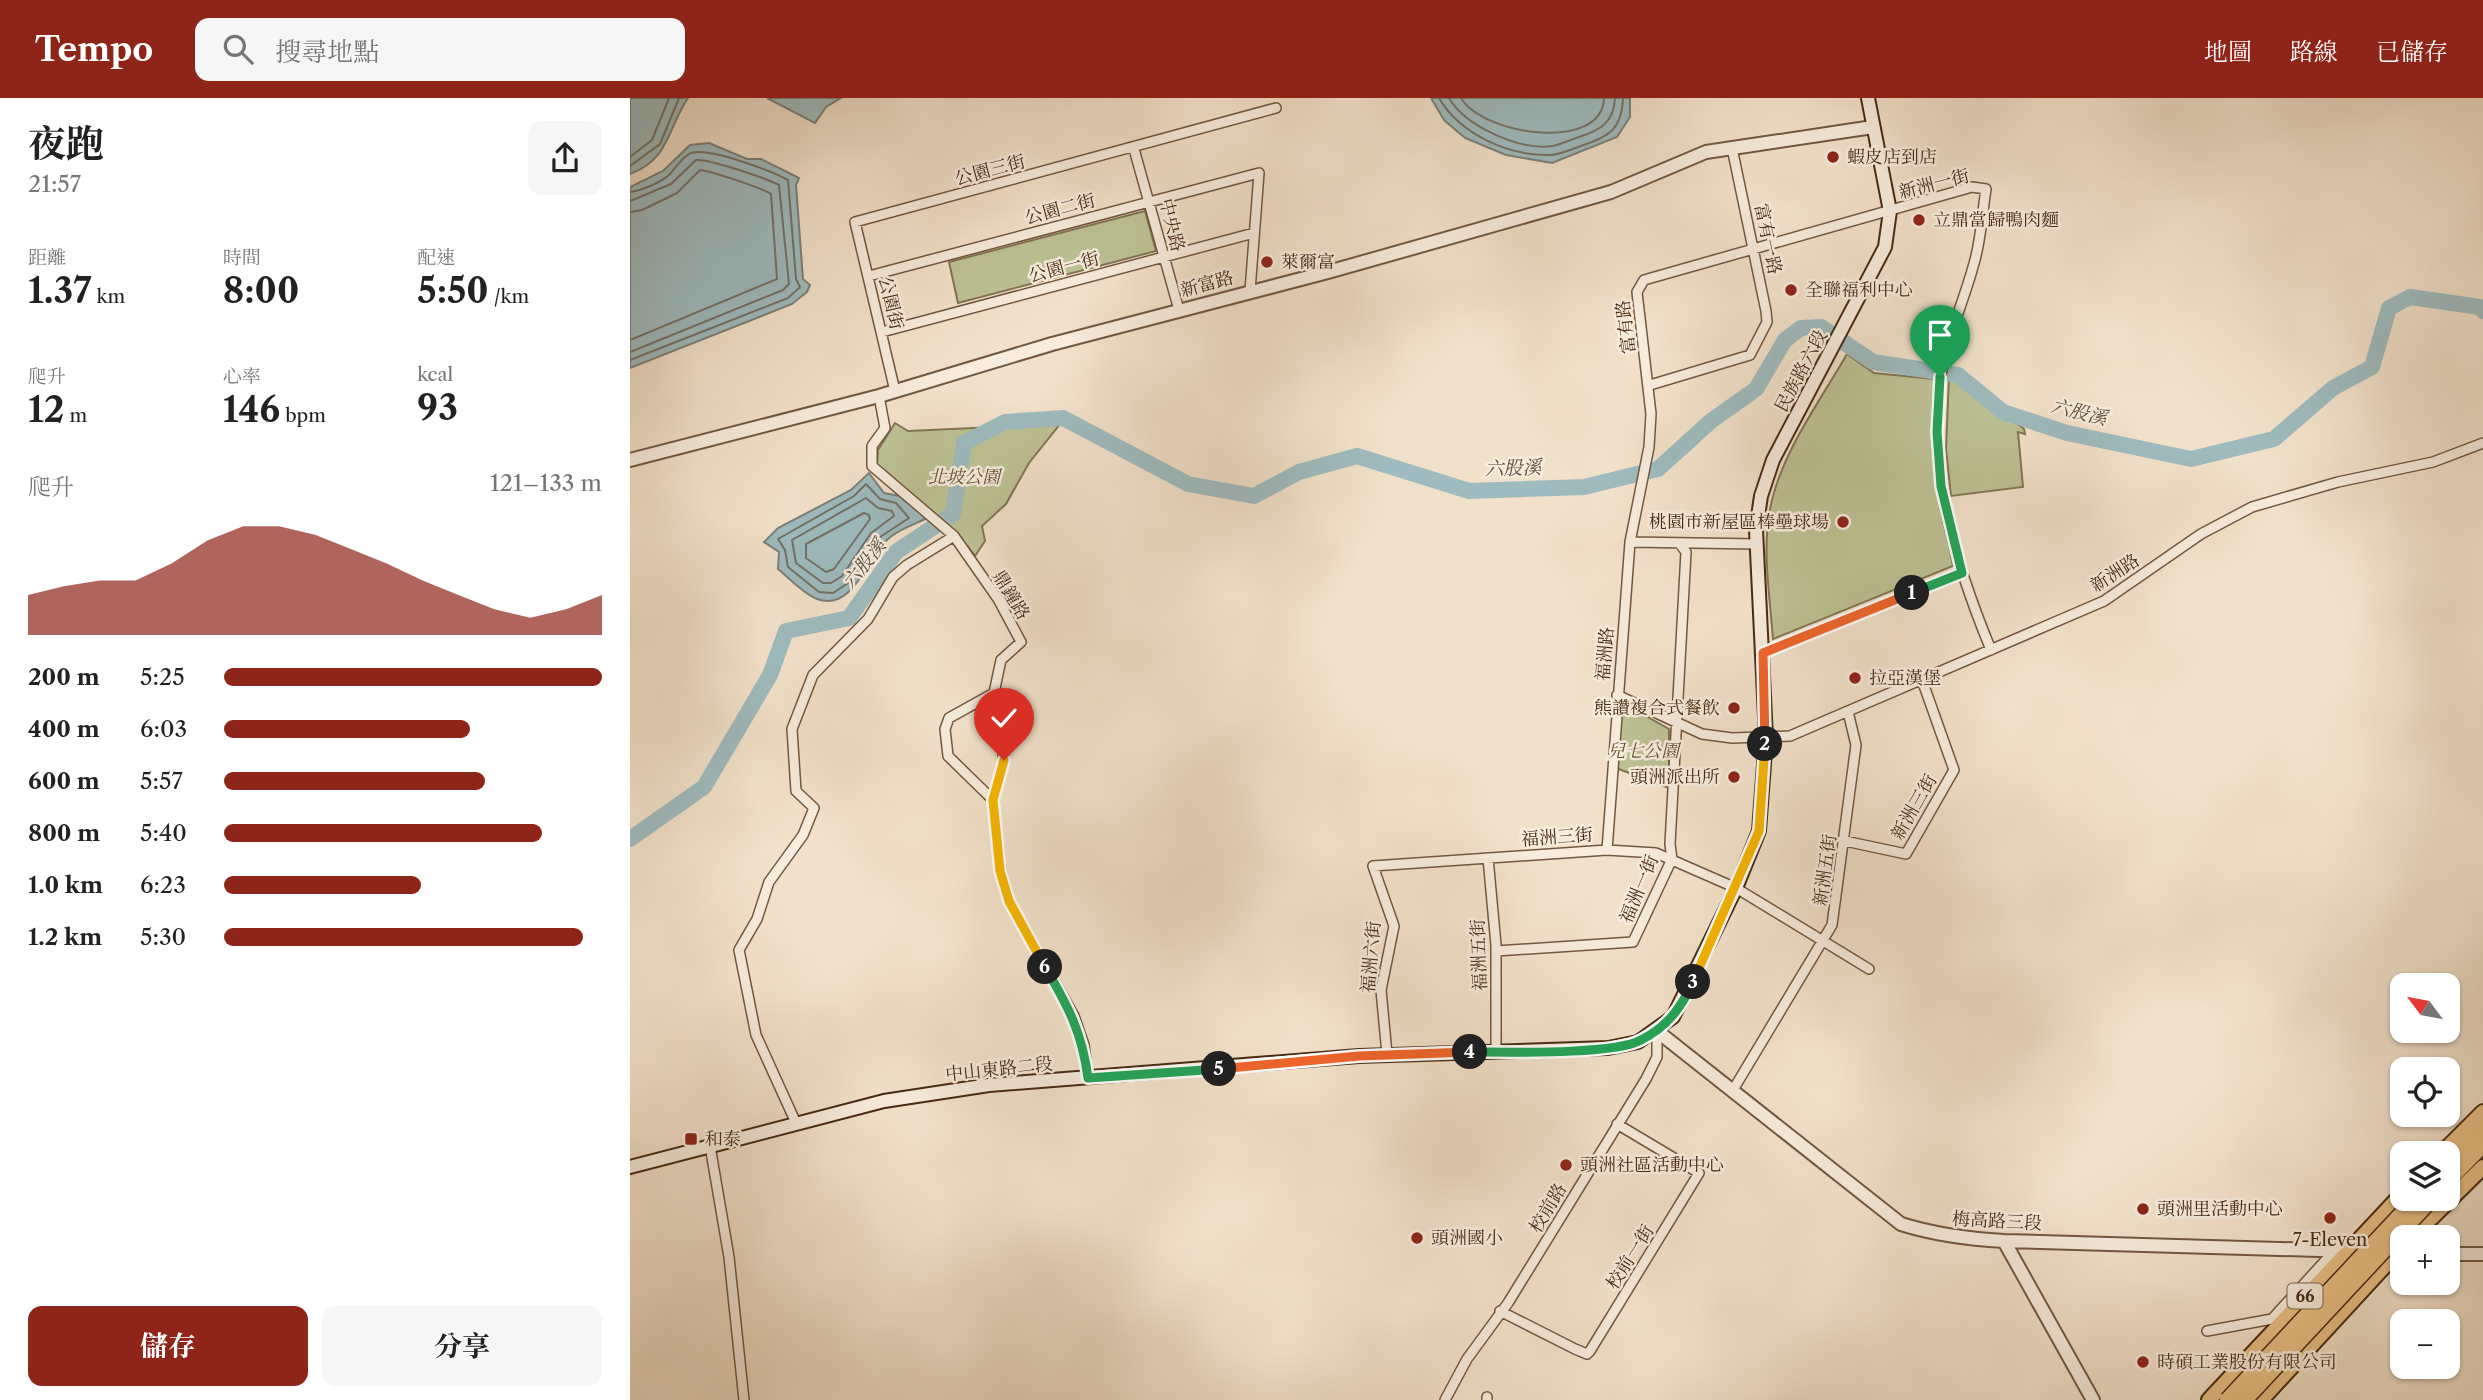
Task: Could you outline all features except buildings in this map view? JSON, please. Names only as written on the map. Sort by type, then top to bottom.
[{"type":"highway","points":[[2460,1152],[2483,1129]]},
{"type":"highway","points":[[2460,1168],[2483,1144]]},
{"type":"highway","name":"66","points":[[2228,1400],[2405,1211]]},
{"type":"highway","name":"66","points":[[2244,1400],[2420,1211]]},
{"type":"main road","points":[[2454,1141],[2483,1112]]},
{"type":"main road","points":[[2424,1225],[2483,1167]]},
{"type":"main road","name":"66","points":[[2209,1400],[2340,1251],[2390,1206]]},
{"type":"main road","name":"66","points":[[2261,1400],[2390,1263]]},
{"type":"street","name":"民族路六段","points":[[1773,460],[1885,247],[1890,211],[1868,98]]},
{"type":"street","name":"公園三街","points":[[855,222],[1134,149],[1276,108]]},
{"type":"street","name":"新富路","points":[[630,460],[879,397],[1179,310],[1611,192],[1706,152],[1873,127]]},
{"type":"street","name":"富有一路","points":[[1650,385],[1750,355],[1767,322],[1755,250],[1732,148]]},
{"type":"street","name":"中央路","points":[[1134,149],[1179,310]]},
{"type":"street","name":"公園二街","points":[[869,276],[1259,173],[1255,233]]},
{"type":"street","name":"新洲一街","points":[[1890,211],[1972,187],[1986,188],[1974,265],[1940,377],[1937,432],[1941,486],[1962,573]]},
{"type":"street","name":"富有路","points":[[1630,542],[1649,447],[1650,385],[1637,292],[1639,284],[1644,280],[1890,211]]},
{"type":"street","name":"公園街","points":[[855,222],[895,391]]},
{"type":"street","points":[[1250,291],[1255,233]]},
{"type":"street","name":"公園一街","points":[[882,332],[1255,233]]},
{"type":"street","name":"鼎鐘路","points":[[879,397],[885,428],[872,446],[872,466],[954,536],[998,599],[1021,642],[1002,660],[994,694]]},
{"type":"street","name":"新洲路","points":[[1766,738],[1790,736],[2104,601],[2201,534],[2252,507],[2338,482],[2433,462],[2483,443]]},
{"type":"street","name":"中山東路二段","points":[[630,1167],[796,1123],[923,1095],[989,1084],[1387,1054],[1608,1048],[1638,1042],[1657,1031],[1673,1017],[1683,1002],[1736,888],[1762,821],[1766,738],[1757,544],[1761,496],[1773,460]]},
{"type":"street","points":[[796,1123],[756,1035],[739,950],[757,919],[769,882],[803,835],[814,808],[796,791],[792,729],[813,675],[868,619],[893,577],[907,565],[954,536]]},
{"type":"street","points":[[1630,542],[1757,544]]},
{"type":"street","name":"福洲路","points":[[1630,542],[1617,695],[1676,723],[1715,737],[1766,738]]},
{"type":"street","name":"福洲一街","points":[[1496,950],[1633,942],[1672,859],[1670,845],[1686,552],[1680,544]]},
{"type":"street","points":[[1763,653],[1962,573],[1991,650]]},
{"type":"street","name":"新洲三街","points":[[1845,841],[1906,854],[1954,770],[1922,680]]},
{"type":"street","points":[[993,800],[948,756],[945,729],[950,718],[994,694],[1004,760],[993,800],[1000,871],[1009,901],[1074,1016],[1084,1045],[1088,1078]]},
{"type":"street","points":[[1607,850],[1617,695]]},
{"type":"street","name":"新洲五街","points":[[1733,1090],[1822,941],[1835,914],[1856,744],[1848,712]]},
{"type":"street","name":"福洲三街","points":[[1373,866],[1607,850],[1643,851],[1672,859],[1736,888],[1869,969]]},
{"type":"street","name":"福洲五街","points":[[1488,858],[1496,950],[1496,1052]]},
{"type":"street","name":"福洲六街","points":[[1373,866],[1394,926],[1381,990],[1387,1054]]},
{"type":"street","name":"梅高路三段","points":[[1657,1031],[1901,1224],[1956,1238],[2004,1241],[2390,1252]]},
{"type":"street","name":"校前路","points":[[1446,1397],[1500,1311],[1508,1303],[1657,1057],[1657,1031]]},
{"type":"street","name":"校前一街","points":[[1500,1311],[1575,1349],[1587,1354],[1590,1351],[1699,1174],[1617,1124]]},
{"type":"street","points":[[709,1146],[729,1257],[744,1400]]},
{"type":"street","points":[[2004,1241],[2093,1400]]},
{"type":"street","points":[[2207,1331],[2272,1319],[2340,1251]]},
{"type":"street","points":[[2460,1254],[2483,1254]]},
{"type":"green space","points":[[1145,211],[1156,251],[958,303],[949,262]]},
{"type":"green space","points":[[1847,354],[1874,373],[1934,379],[1936,477],[1953,566],[1773,639],[1767,541],[1775,488],[1802,429]]},
{"type":"green space","points":[[1949,377],[1965,383],[2024,429],[2025,434],[2018,432],[2023,487],[1951,496],[1946,449]]},
{"type":"green space","name":"北坡公園","points":[[895,423],[908,431],[1060,424],[1029,463],[1006,504],[982,526],[985,541],[975,556],[958,534],[877,466],[878,450]]},
{"type":"green space","name":"兒七公園","points":[[1628,706],[1669,729],[1669,788],[1616,768],[1621,709]]},
{"type":"water","points":[[630,98],[688,98],[660,152],[643,168],[630,174]]},
{"type":"water","points":[[767,98],[841,98],[826,107],[815,123]]},
{"type":"water","points":[[1431,98],[1630,98],[1630,117],[1617,137],[1552,163],[1506,155],[1465,138],[1444,120]]},
{"type":"water","points":[[709,143],[747,159],[761,159],[799,178],[796,185],[803,279],[810,285],[807,292],[792,304],[630,368],[630,187],[663,171],[690,145]]},
{"type":"water","points":[[869,473],[884,493],[900,496],[927,518],[888,539],[849,592],[829,601],[812,597],[778,569],[779,552],[764,542],[778,528],[851,490]]},
{"type":"waterway","name":"六股溪","points":[[630,839],[704,787],[770,675],[786,631],[849,618],[896,552],[953,514],[964,443],[1005,422],[1063,418],[1188,484],[1254,496],[1299,472],[1357,456],[1469,491],[1584,487],[1658,469],[1711,421],[1756,389],[1785,340],[1801,328],[1821,327],[1873,362],[1958,375],[2003,412],[2067,433],[2191,459],[2274,439],[2333,388],[2372,367],[2389,308],[2410,297],[2480,307],[2483,311]]},
{"type":"place","name":"蝦皮店到店","points":[[1833,157]]},
{"type":"place","name":"立鼎當歸鴨肉麵","points":[[1919,220]]},
{"type":"place","name":"萊爾富","points":[[1267,262]]},
{"type":"place","name":"全聯福利中心","points":[[1791,290]]},
{"type":"place","name":"桃園市新屋區棒壘球場","points":[[1843,522]]},
{"type":"place","name":"拉亞漢堡","points":[[1855,678]]},
{"type":"place","name":"熊讚複合式餐飲","points":[[1734,708]]},
{"type":"place","name":"頭洲派出所","points":[[1734,777]]},
{"type":"place","name":"和泰","points":[[691,1139]]},
{"type":"place","name":"頭洲社區活動中心","points":[[1566,1165]]},
{"type":"place","name":"頭洲里活動中心","points":[[2143,1209]]},
{"type":"place","name":"7-Eleven","points":[[2330,1218]]},
{"type":"place","name":"頭洲國小","points":[[1417,1238]]},
{"type":"place","name":"時碩工業股份有限公司","points":[[2143,1362]]},
{"type":"route","points":[[1004,760],[993,800],[997,818],[1000,871],[1009,901],[1074,1016],[1084,1045],[1088,1078],[1387,1054],[1608,1048],[1638,1042],[1673,1017],[1683,1002],[1736,888],[1759,831],[1764,795],[1766,738],[1763,653],[1962,573],[1941,486],[1937,432],[1940,377]]}]
